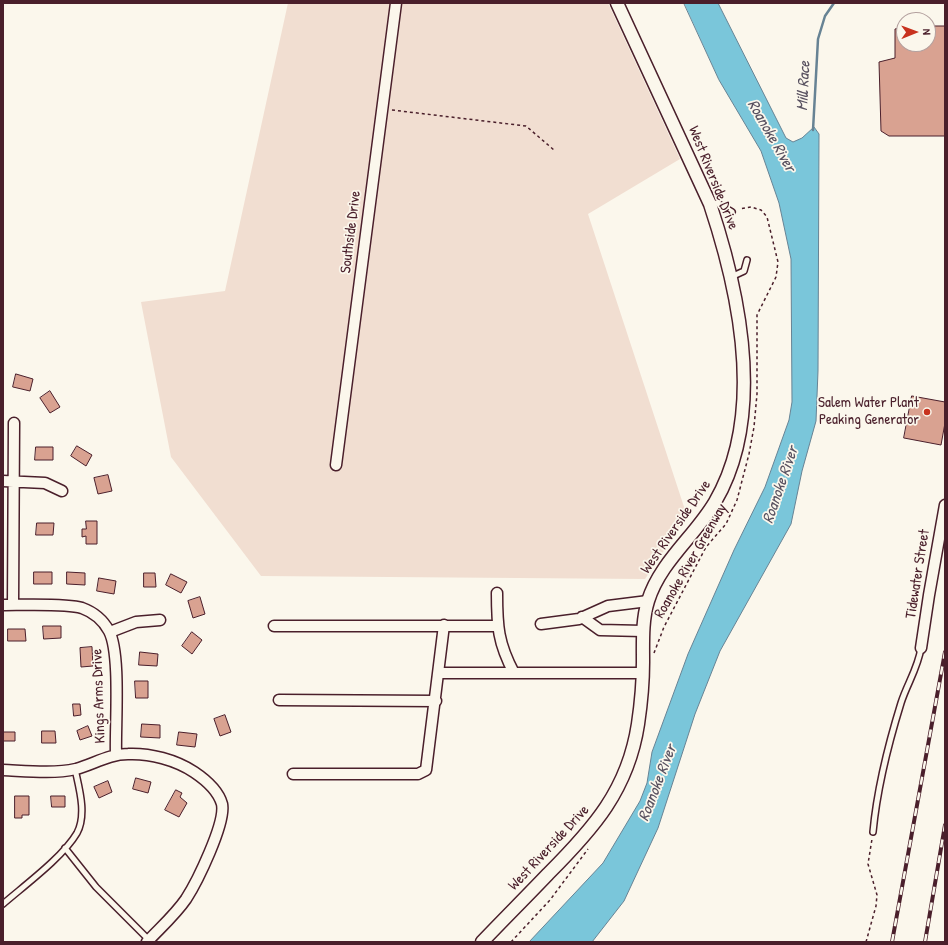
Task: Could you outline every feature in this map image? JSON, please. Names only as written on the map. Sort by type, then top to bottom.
[{"type":"street","name":"Southside Drive","points":[[336,465],[396,3]]},
{"type":"street","name":"West Riverside Drive","points":[[482,942],[582,840],[607,808],[623,777],[635,742],[642,692],[643,631],[648,601],[659,577],[712,507],[723,487],[734,457],[741,415],[743,363],[739,319],[721,237],[710,204],[617,3]]},
{"type":"street","points":[[8,605],[14,482],[14,423]]},
{"type":"street","points":[[3,481],[45,483],[62,491]]},
{"type":"street","name":"Tidewater Street","points":[[921,648],[945,505]]},
{"type":"street","points":[[497,593],[497,626],[501,645],[514,673]]},
{"type":"street","points":[[541,624],[582,617],[608,606],[648,601]]},
{"type":"street","name":"Kings Arms Drive","points":[[8,605],[81,608],[97,616],[110,632],[115,653],[116,755]]},
{"type":"street","points":[[582,617],[600,630],[643,631]]},
{"type":"street","points":[[110,632],[136,622],[160,620]]},
{"type":"street","points":[[294,774],[423,773],[426,770],[436,701],[444,625]]},
{"type":"street","points":[[274,626],[497,626]]},
{"type":"street","points":[[439,673],[643,673]]},
{"type":"street","points":[[279,700],[436,701]]},
{"type":"street","points":[[3,770],[75,769],[116,755],[141,754],[158,757],[177,763],[203,778],[213,788],[222,804],[220,826],[196,882],[173,916],[148,941]]},
{"type":"lane","points":[[710,204],[716,203],[732,212]]},
{"type":"lane","points":[[731,277],[744,271],[747,260]]},
{"type":"lane","points":[[873,832],[880,785],[899,710],[911,676],[919,662],[921,648]]},
{"type":"lane","points":[[3,904],[48,865],[65,848],[77,832],[80,820],[80,789],[75,769]]},
{"type":"lane","points":[[65,848],[96,887],[148,941]]},
{"type":"path","points":[[382,109],[526,126],[554,150]]},
{"type":"path","name":"Roanoke River Greenway","points":[[653,657],[664,627],[706,547],[726,524],[737,500],[754,427],[757,315],[776,277],[778,262],[767,217],[761,210],[751,207],[744,207],[732,212]]},
{"type":"path","points":[[866,942],[876,906],[877,895],[868,864],[873,832]]},
{"type":"path","points":[[511,942],[550,900],[589,847]]},
{"type":"shaded area","points":[[288,3],[608,3],[680,159],[588,214],[687,516],[645,579],[261,576],[171,457],[141,302],[225,291]]},
{"type":"water","name":"Roanoke River","points":[[684,3],[718,3],[786,138],[793,142],[802,138],[814,127],[819,134],[818,371],[816,421],[802,471],[791,524],[720,651],[695,714],[658,828],[624,901],[592,942],[529,942],[603,863],[640,801],[647,783],[652,752],[688,654],[734,550],[765,487],[789,420],[792,402],[791,259],[779,203],[761,151],[719,80]]},
{"type":"building","points":[[936,26],[945,26],[945,136],[889,136],[881,131],[879,62],[895,58],[895,29],[896,52],[936,52]]},
{"type":"building","points":[[16,374],[33,379],[30,391],[13,387]]},
{"type":"building","points":[[50,391],[60,407],[50,413],[40,398]]},
{"type":"building","name":"Salem Water Plant Peaking Generator","points":[[912,396],[945,402],[945,423],[941,445],[904,438]]},
{"type":"building","points":[[77,446],[92,455],[86,466],[71,456]]},
{"type":"building","points":[[36,447],[53,447],[53,460],[35,460]]},
{"type":"building","points":[[108,475],[112,491],[98,494],[94,478]]},
{"type":"building","points":[[86,521],[97,521],[97,544],[86,544],[86,536],[82,537],[82,529],[86,529]]},
{"type":"building","points":[[37,523],[54,523],[53,535],[36,535]]},
{"type":"building","points":[[34,572],[52,572],[52,584],[34,584]]},
{"type":"building","points":[[67,572],[85,573],[85,585],[67,584]]},
{"type":"building","points":[[144,573],[155,573],[156,587],[144,587]]},
{"type":"building","points":[[171,574],[187,582],[181,593],[166,585]]},
{"type":"building","points":[[99,578],[116,581],[114,594],[97,591]]},
{"type":"building","points":[[200,597],[205,614],[193,618],[188,601]]},
{"type":"building","points":[[43,626],[61,626],[61,638],[44,639]]},
{"type":"building","points":[[8,629],[25,629],[26,641],[8,641]]},
{"type":"building","points":[[192,632],[202,640],[192,654],[182,646]]},
{"type":"building","points":[[92,647],[93,666],[81,667],[80,648]]},
{"type":"building","points":[[140,652],[158,654],[157,666],[139,665]]},
{"type":"building","points":[[135,681],[148,681],[148,698],[136,698]]},
{"type":"building","points":[[73,704],[80,704],[81,715],[74,716]]},
{"type":"building","points":[[225,715],[231,732],[220,736],[214,719]]},
{"type":"building","points":[[142,724],[160,725],[160,738],[141,737]]},
{"type":"building","points":[[88,726],[92,736],[80,740],[77,731]]},
{"type":"building","points":[[42,731],[55,731],[56,743],[42,743]]},
{"type":"building","points":[[3,732],[15,732],[15,741],[3,741]]},
{"type":"building","points":[[179,732],[197,734],[195,747],[177,745]]},
{"type":"building","points":[[136,778],[151,782],[148,793],[133,789]]},
{"type":"building","points":[[108,781],[112,792],[99,798],[94,787]]},
{"type":"building","points":[[176,790],[182,793],[180,797],[187,803],[179,817],[165,810]]},
{"type":"building","points":[[15,796],[29,796],[29,815],[22,815],[22,818],[15,818]]},
{"type":"building","points":[[51,796],[65,796],[65,807],[52,807]]},
{"type":"waterway","name":"Mill Race","points":[[813,130],[818,39],[825,16],[834,3]]},
{"type":"railway","points":[[892,942],[945,652]]},
{"type":"railway","points":[[925,942],[945,825]]},
{"type":"place","name":"Salem Water Plant Peaking Generator","points":[[927,412]]}]
